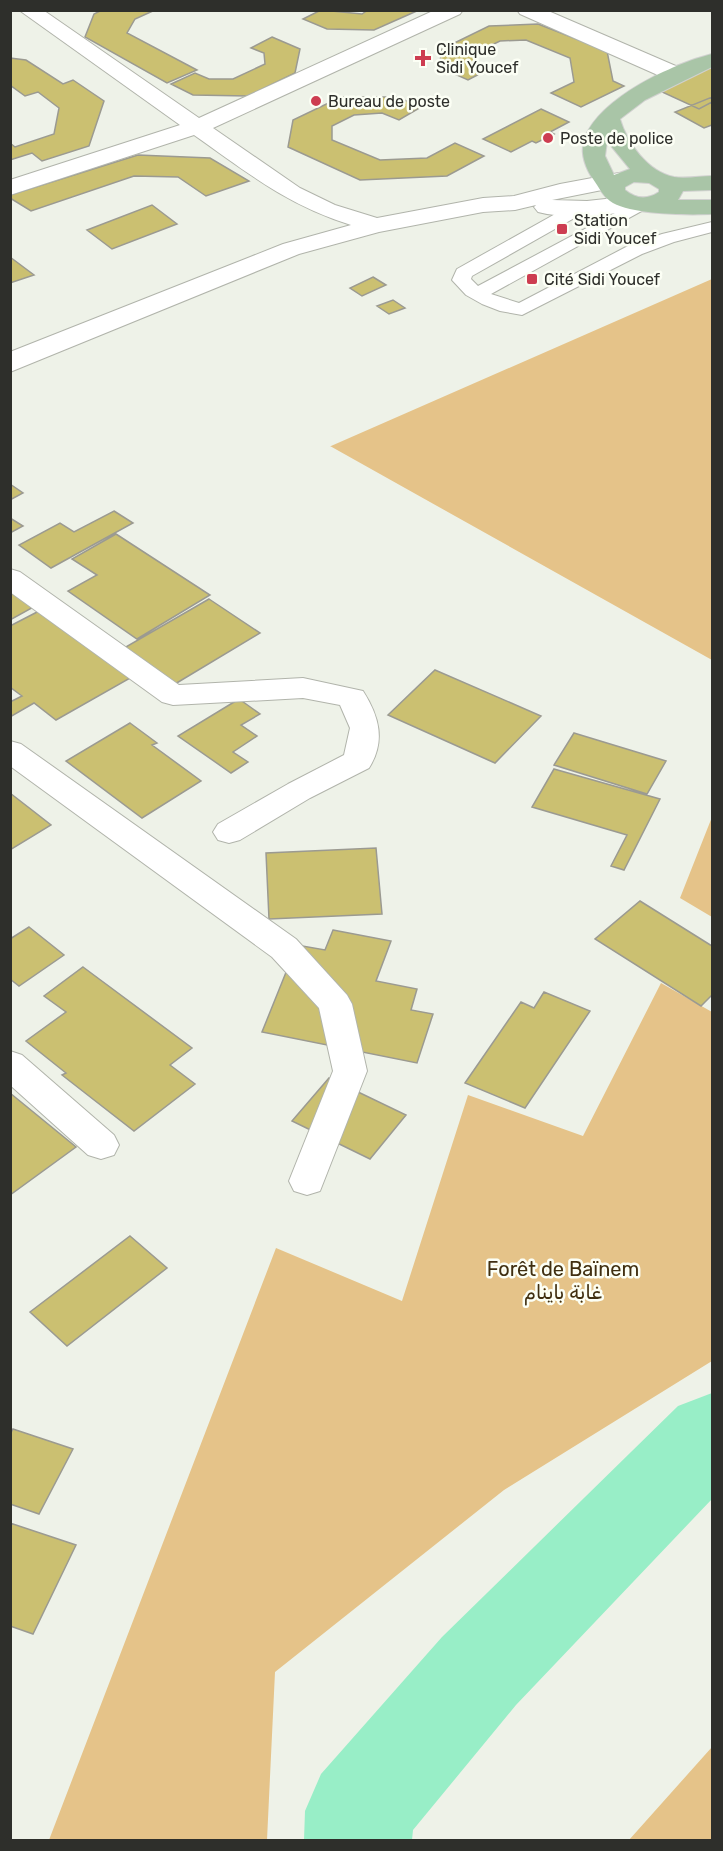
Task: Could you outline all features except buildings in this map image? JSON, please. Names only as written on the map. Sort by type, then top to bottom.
[{"type":"main road","points":[[712,60],[677,75],[634,98],[609,118],[596,136],[594,147],[596,163],[613,183],[620,199],[642,204],[688,208],[712,207]]},
{"type":"main road","points":[[609,118],[615,138],[621,148],[630,158],[661,180],[671,194],[660,202],[642,204]]},
{"type":"main road","points":[[613,183],[634,175],[661,180],[712,183]]},
{"type":"street","points":[[10,188],[197,127],[453,10]]},
{"type":"street","points":[[527,10],[677,75]]},
{"type":"street","points":[[10,24],[40,12],[197,127],[292,193],[327,210],[376,225]]},
{"type":"street","points":[[10,364],[14,360],[281,252],[376,225],[483,206],[515,203],[613,183]]},
{"type":"street","points":[[515,203],[579,208],[642,204]]},
{"type":"street","points":[[10,578],[173,695],[303,688],[352,698],[365,728],[358,761],[299,790],[229,832]]},
{"type":"street","points":[[10,751],[284,948],[335,1004],[350,1071],[307,1181]]},
{"type":"street","points":[[10,1064],[101,1145]]},
{"type":"lane","points":[[479,293],[642,204]]},
{"type":"lane","points":[[579,208],[464,273],[461,280],[463,284],[505,308],[522,309],[635,250],[668,238],[712,227]]},
{"type":"green space","points":[[712,279],[712,660],[330,446],[331,446]]},
{"type":"green space","points":[[712,817],[712,917],[680,898]]},
{"type":"green space","name":"Forêt de Baïnem غابة باينام","points":[[661,983],[712,1012],[712,1361],[504,1490],[275,1672],[267,1840],[49,1840],[276,1248],[402,1301],[468,1095],[583,1136]]},
{"type":"green space","points":[[712,1747],[712,1840],[629,1840]]},
{"type":"waterway","points":[[358,1840],[359,1811],[479,1671],[712,1435]]},
{"type":"place","name":"Clinique Sidi Youcef","points":[[423,58]]},
{"type":"place","name":"Bureau de poste","points":[[316,101]]},
{"type":"place","name":"Poste de police","points":[[548,138]]},
{"type":"place","name":"Station Sidi Youcef","points":[[562,229]]},
{"type":"place","name":"Cité Sidi Youcef","points":[[532,279]]}]
